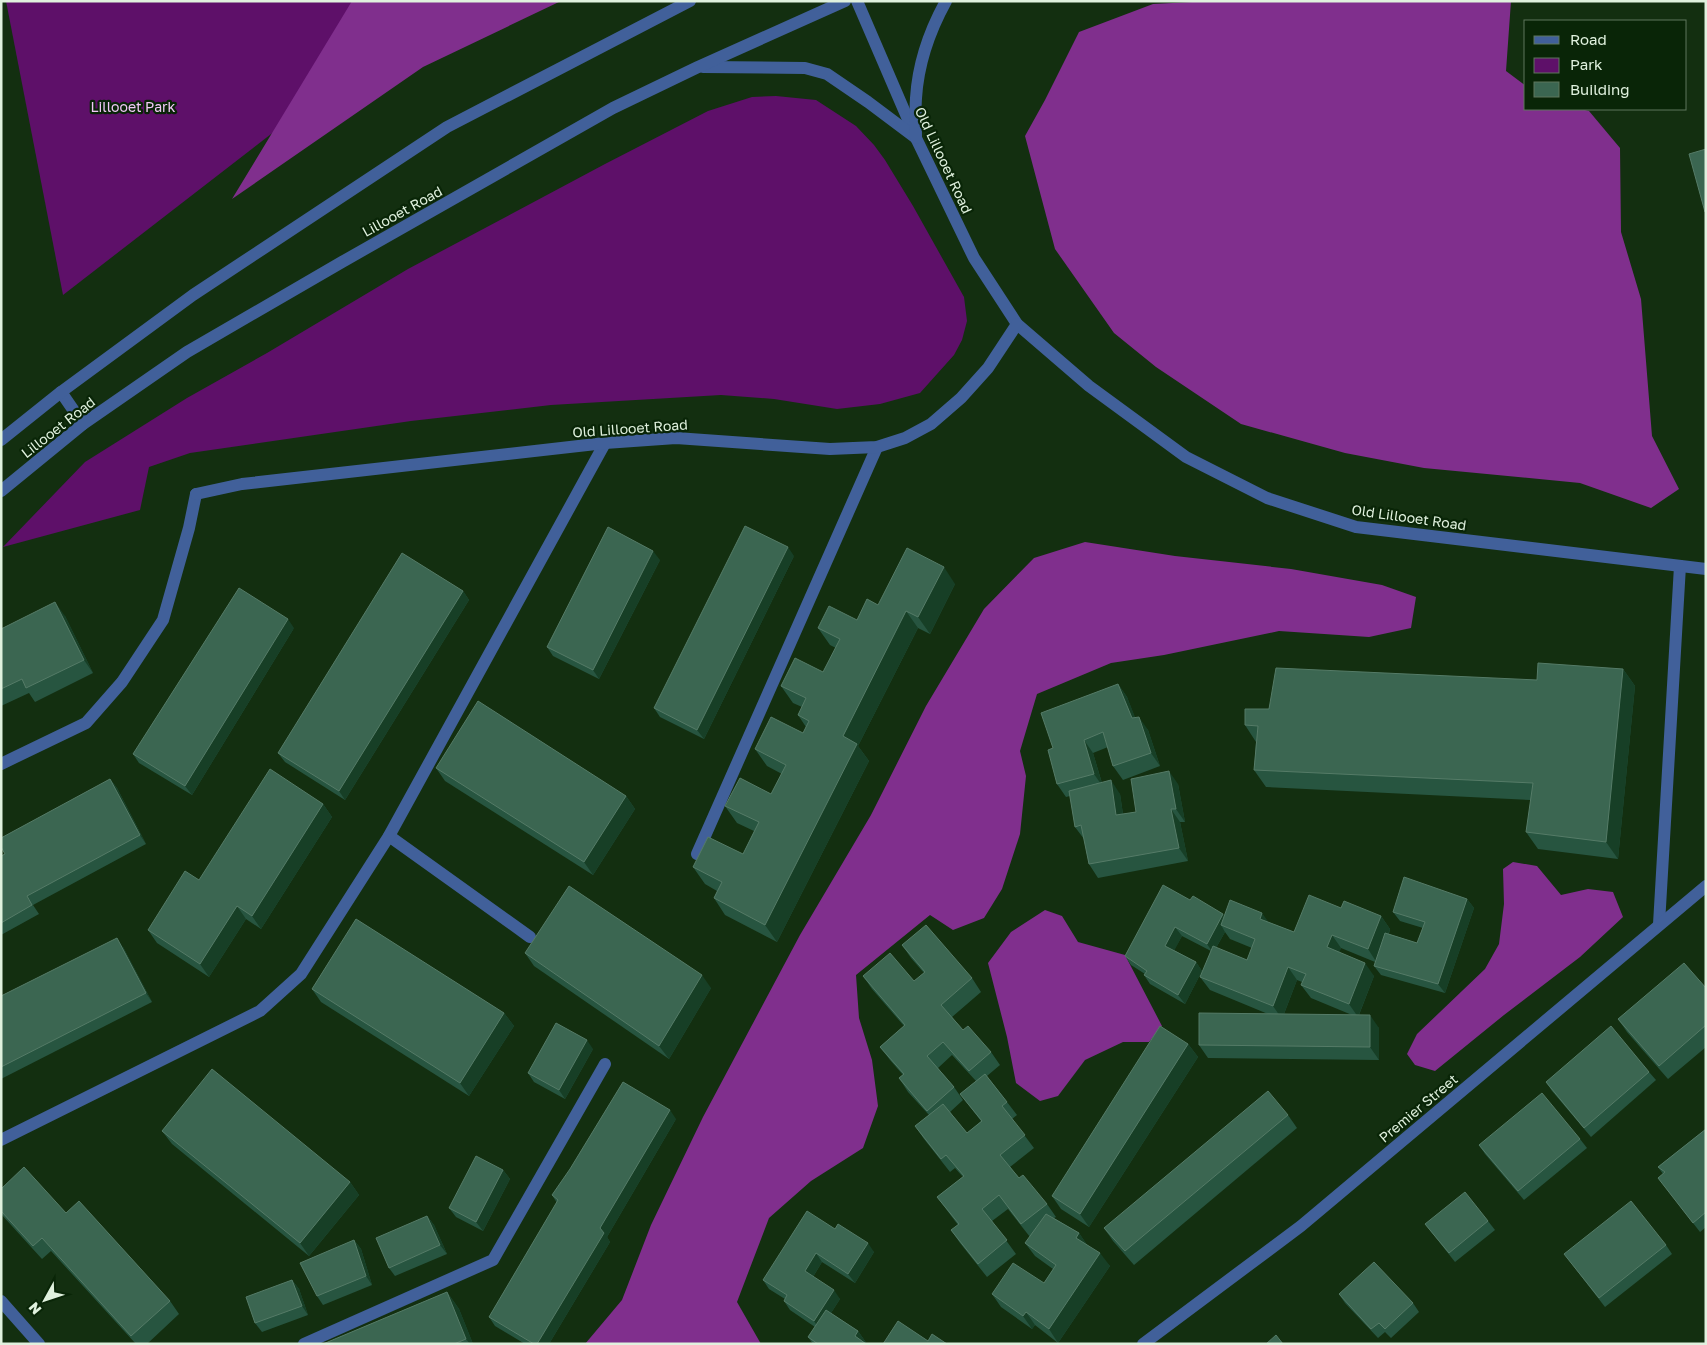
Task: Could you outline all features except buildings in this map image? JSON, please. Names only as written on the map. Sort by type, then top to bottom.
[{"type":"street","name":"Lillooet Road","points":[[1,440],[61,392],[193,295],[448,126],[690,1]]},
{"type":"street","name":"Lillooet Road","points":[[1,491],[84,424],[187,352],[342,262],[614,108],[698,67],[845,1]]},
{"type":"street","name":"Old Lillooet Road","points":[[857,1],[916,138],[974,258],[1018,324],[1088,386],[1186,458],[1267,498],[1356,527],[1706,569]]},
{"type":"street","points":[[916,138],[916,98],[920,66],[936,20],[946,1]]},
{"type":"street","points":[[698,67],[805,68],[827,74],[916,138]]},
{"type":"street","name":"Old Lillooet Road","points":[[1,764],[86,723],[122,682],[163,620],[189,528],[196,494],[242,484],[606,443],[676,438],[830,449],[877,448],[905,438],[932,424],[961,398],[988,368],[1018,324]]},
{"type":"street","points":[[61,392],[84,424]]},
{"type":"street","points":[[1,1140],[260,1010],[301,974],[389,836],[606,443]]},
{"type":"street","points":[[697,854],[877,448]]},
{"type":"street","points":[[1659,924],[1680,566]]},
{"type":"street","points":[[389,836],[530,937]]},
{"type":"street","name":"Premier Street","points":[[1143,1344],[1301,1226],[1706,886]]},
{"type":"street","points":[[304,1344],[493,1260],[604,1064]]},
{"type":"street","points":[[1,1301],[39,1344]]},
{"type":"green space","name":"Lillooet Park","points":[[6,1],[443,1],[63,295]]},
{"type":"green space","points":[[776,96],[816,100],[856,126],[874,145],[913,206],[964,297],[967,321],[962,340],[954,355],[920,393],[880,404],[837,409],[774,399],[721,395],[551,405],[411,421],[190,453],[149,467],[140,510],[3,547],[85,462],[187,398],[408,269],[708,111],[752,97]]},
{"type":"shaded area","points":[[352,1],[561,1],[423,67],[232,199]]},
{"type":"shaded area","points":[[1212,1],[1511,1],[1506,71],[1524,84],[1524,110],[1589,111],[1620,148],[1621,232],[1641,299],[1652,436],[1679,489],[1651,508],[1580,483],[1424,468],[1345,453],[1241,424],[1156,367],[1114,333],[1055,249],[1025,136],[1079,32],[1153,4]]},
{"type":"shaded area","points":[[1085,542],[1175,556],[1291,569],[1382,585],[1416,597],[1411,628],[1369,637],[1279,631],[1164,655],[1111,663],[1037,694],[1020,751],[1026,776],[1020,834],[1002,889],[984,918],[953,930],[930,915],[856,975],[859,1018],[872,1060],[878,1106],[863,1148],[811,1181],[769,1218],[737,1302],[761,1344],[585,1344],[622,1300],[651,1225],[703,1117],[800,935],[871,815],[926,706],[984,609],[1034,558]]},
{"type":"shaded area","points":[[1513,862],[1537,866],[1561,895],[1588,889],[1613,892],[1623,917],[1580,957],[1435,1071],[1415,1065],[1407,1054],[1417,1034],[1485,969],[1499,944],[1504,904],[1503,869]]},
{"type":"shaded area","points":[[1045,910],[1062,916],[1078,942],[1125,955],[1162,1026],[1149,1042],[1123,1042],[1085,1060],[1058,1096],[1040,1101],[1016,1083],[1007,1037],[988,963],[1011,932]]}]
